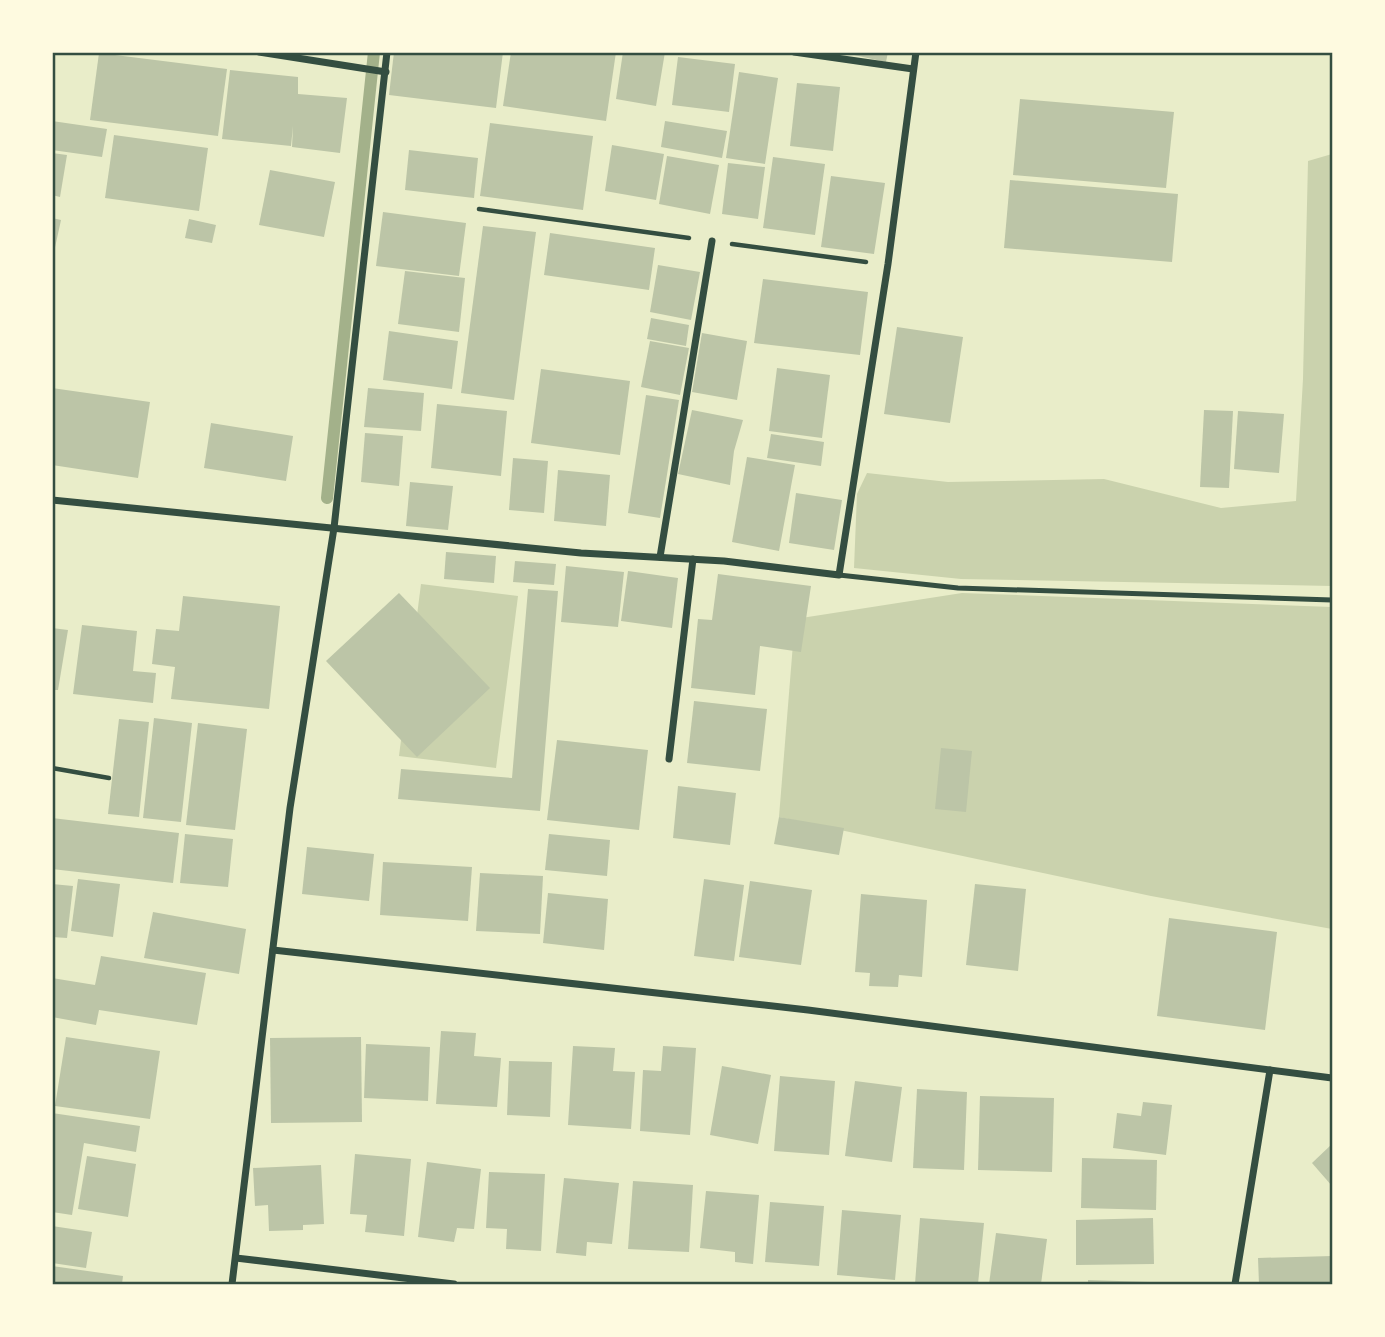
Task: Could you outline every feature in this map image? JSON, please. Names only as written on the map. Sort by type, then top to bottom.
[{"type":"street","points":[[259,52],[386,72]]},
{"type":"street","points":[[232,1284],[290,808],[334,528],[387,52]]},
{"type":"street","points":[[794,52],[913,69]]},
{"type":"street","points":[[52,500],[580,553],[693,559],[839,575],[888,264],[916,52]]},
{"type":"street","points":[[660,558],[712,241]]},
{"type":"street","points":[[669,758],[693,559]]},
{"type":"street","points":[[273,950],[808,1010],[1332,1078]]},
{"type":"street","points":[[1235,1284],[1270,1070]]},
{"type":"street","points":[[236,1258],[454,1284]]},
{"type":"lane","points":[[839,575],[958,588],[1332,600]]},
{"type":"path","points":[[479,209],[888,264]]},
{"type":"path","points":[[52,768],[109,778]]},
{"type":"green space","points":[[1332,154],[1332,586],[961,579],[854,568],[857,494],[867,473],[948,482],[1104,479],[1221,508],[1296,501],[1303,379],[1308,161]]},
{"type":"green space","points":[[421,584],[518,596],[496,768],[399,756]]},
{"type":"green space","points":[[962,593],[1332,607],[1332,929],[1151,896],[779,817],[795,619]]},
{"type":"building","points":[[394,52],[503,52],[496,108],[389,95]]},
{"type":"building","points":[[511,52],[616,52],[606,121],[503,106]]},
{"type":"building","points":[[623,52],[665,52],[656,106],[616,99]]},
{"type":"building","points":[[855,52],[888,52],[886,62],[854,55]]},
{"type":"building","points":[[99,53],[227,69],[218,136],[90,120]]},
{"type":"building","points":[[678,57],[735,64],[729,112],[672,105]]},
{"type":"building","points":[[230,70],[298,77],[298,94],[347,98],[340,153],[292,147],[293,126],[291,146],[222,139]]},
{"type":"building","points":[[739,72],[778,78],[765,164],[726,158]]},
{"type":"building","points":[[797,83],[840,87],[833,151],[790,146]]},
{"type":"building","points":[[1020,99],[1174,112],[1166,188],[1013,175]]},
{"type":"building","points":[[52,121],[107,129],[102,157],[52,150]]},
{"type":"building","points":[[665,121],[727,131],[722,158],[661,147]]},
{"type":"building","points":[[490,123],[593,136],[583,210],[480,196]]},
{"type":"building","points":[[114,135],[208,148],[199,211],[105,198]]},
{"type":"building","points":[[612,145],[664,154],[656,200],[605,191]]},
{"type":"building","points":[[409,150],[478,158],[474,198],[405,190]]},
{"type":"building","points":[[52,153],[67,155],[60,197],[52,195]]},
{"type":"building","points":[[667,156],[719,165],[710,214],[659,204]]},
{"type":"building","points":[[773,157],[825,164],[815,235],[763,228]]},
{"type":"building","points":[[728,163],[765,167],[758,219],[722,214]]},
{"type":"building","points":[[270,170],[335,182],[324,237],[259,225]]},
{"type":"building","points":[[831,176],[885,183],[874,254],[821,247]]},
{"type":"building","points":[[1010,180],[1178,194],[1172,262],[1004,248]]},
{"type":"building","points":[[383,212],[466,223],[459,276],[376,266]]},
{"type":"building","points":[[52,218],[61,220],[54,252],[52,252]]},
{"type":"building","points":[[189,219],[216,225],[212,243],[185,238]]},
{"type":"building","points":[[483,226],[536,232],[514,400],[461,393]]},
{"type":"building","points":[[550,233],[655,248],[649,290],[544,275]]},
{"type":"building","points":[[658,265],[700,272],[691,320],[650,312]]},
{"type":"building","points":[[405,271],[465,278],[459,332],[398,324]]},
{"type":"building","points":[[763,279],[868,292],[860,355],[754,343]]},
{"type":"building","points":[[651,318],[689,325],[686,346],[647,339]]},
{"type":"building","points":[[897,327],[963,337],[950,423],[884,414]]},
{"type":"building","points":[[389,331],[458,341],[452,389],[383,380]]},
{"type":"building","points":[[702,333],[747,341],[737,400],[692,392]]},
{"type":"building","points":[[650,341],[689,348],[680,395],[641,387]]},
{"type":"building","points":[[777,368],[830,375],[822,438],[769,431]]},
{"type":"building","points":[[541,369],[630,381],[620,455],[531,443]]},
{"type":"building","points":[[52,388],[150,402],[138,478],[52,465]]},
{"type":"building","points":[[368,388],[424,393],[421,431],[364,427]]},
{"type":"building","points":[[646,395],[679,400],[660,518],[628,513]]},
{"type":"building","points":[[437,404],[507,411],[501,476],[431,468]]},
{"type":"building","points":[[692,410],[743,420],[734,451],[730,485],[678,474]]},
{"type":"building","points":[[1204,410],[1233,411],[1229,488],[1200,487]]},
{"type":"building","points":[[1238,411],[1284,414],[1279,473],[1234,469]]},
{"type":"building","points":[[211,423],[293,436],[286,481],[204,468]]},
{"type":"building","points":[[365,433],[403,436],[399,486],[361,482]]},
{"type":"building","points":[[771,434],[824,442],[821,466],[767,458]]},
{"type":"building","points":[[747,457],[795,465],[779,551],[732,542]]},
{"type":"building","points":[[513,458],[548,461],[544,513],[509,510]]},
{"type":"building","points":[[558,470],[610,475],[606,526],[554,521]]},
{"type":"building","points":[[410,482],[453,486],[448,530],[406,526]]},
{"type":"building","points":[[796,493],[842,500],[834,550],[789,543]]},
{"type":"building","points":[[446,552],[496,556],[494,583],[444,579]]},
{"type":"building","points":[[515,561],[556,564],[554,585],[513,582]]},
{"type":"building","points":[[566,566],[624,572],[618,627],[561,622]]},
{"type":"building","points":[[628,571],[678,578],[672,628],[621,621]]},
{"type":"building","points":[[718,574],[811,586],[801,652],[760,646],[755,695],[691,688],[698,619],[712,620]]},
{"type":"building","points":[[528,589],[558,591],[540,811],[398,799],[401,769],[512,778]]},
{"type":"building","points":[[399,593],[490,688],[417,757],[326,661]]},
{"type":"building","points":[[183,596],[280,606],[269,709],[171,699],[175,667],[152,664],[156,629],[179,631]]},
{"type":"building","points":[[82,625],[137,631],[133,671],[156,673],[153,703],[73,694]]},
{"type":"building","points":[[52,628],[68,630],[58,690],[52,690]]},
{"type":"building","points":[[694,701],[767,709],[760,771],[687,763]]},
{"type":"building","points":[[154,718],[192,723],[181,822],[143,818]]},
{"type":"building","points":[[119,719],[149,722],[139,817],[108,814]]},
{"type":"building","points":[[198,723],[247,729],[235,830],[186,825]]},
{"type":"building","points":[[557,740],[648,750],[639,830],[547,820]]},
{"type":"building","points":[[941,748],[972,751],[966,812],[935,809]]},
{"type":"building","points":[[678,786],[736,793],[730,845],[673,838]]},
{"type":"building","points":[[779,817],[844,828],[839,855],[774,844]]},
{"type":"building","points":[[52,818],[179,833],[173,883],[52,869]]},
{"type":"building","points":[[185,834],[233,839],[228,887],[180,883]]},
{"type":"building","points":[[549,834],[610,840],[607,876],[545,870]]},
{"type":"building","points":[[307,847],[374,854],[369,901],[302,894]]},
{"type":"building","points":[[383,862],[472,867],[468,921],[380,915]]},
{"type":"building","points":[[480,873],[543,876],[540,934],[476,931]]},
{"type":"building","points":[[78,879],[120,884],[113,937],[71,931]]},
{"type":"building","points":[[704,879],[744,885],[734,961],[694,956]]},
{"type":"building","points":[[750,881],[812,890],[801,965],[739,957]]},
{"type":"building","points":[[52,884],[73,886],[67,938],[52,937]]},
{"type":"building","points":[[975,884],[1026,889],[1018,971],[966,965]]},
{"type":"building","points":[[548,893],[608,899],[604,950],[543,943]]},
{"type":"building","points":[[861,894],[927,900],[922,977],[899,975],[898,987],[869,986],[870,973],[855,972]]},
{"type":"building","points":[[153,912],[246,929],[239,974],[144,958]]},
{"type":"building","points":[[1169,918],[1277,932],[1265,1030],[1157,1016]]},
{"type":"building","points":[[101,956],[206,973],[197,1025],[99,1010],[96,1025],[52,1017],[52,978],[95,985]]},
{"type":"building","points":[[441,1031],[476,1033],[474,1056],[501,1058],[497,1107],[436,1104]]},
{"type":"building","points":[[66,1037],[160,1051],[150,1119],[55,1106]]},
{"type":"building","points":[[361,1037],[362,1122],[271,1123],[270,1038]]},
{"type":"building","points":[[366,1044],[430,1047],[428,1101],[364,1098]]},
{"type":"building","points":[[573,1046],[615,1048],[613,1071],[635,1072],[631,1129],[568,1125]]},
{"type":"building","points":[[663,1046],[696,1048],[690,1135],[640,1131],[643,1070],[661,1071]]},
{"type":"building","points":[[509,1061],[552,1062],[550,1117],[507,1115]]},
{"type":"building","points":[[722,1066],[771,1075],[758,1144],[710,1135]]},
{"type":"building","points":[[780,1076],[835,1081],[829,1155],[774,1151]]},
{"type":"building","points":[[855,1081],[902,1087],[892,1162],[845,1156]]},
{"type":"building","points":[[917,1089],[967,1092],[964,1170],[913,1168]]},
{"type":"building","points":[[980,1096],[1054,1098],[1052,1172],[978,1170]]},
{"type":"building","points":[[1143,1102],[1172,1105],[1166,1155],[1113,1148],[1117,1113],[1141,1116]]},
{"type":"building","points":[[52,1113],[140,1126],[136,1152],[84,1143],[72,1215],[52,1212]]},
{"type":"building","points":[[1332,1144],[1332,1186],[1312,1163]]},
{"type":"building","points":[[355,1154],[411,1159],[404,1236],[365,1232],[367,1215],[350,1214]]},
{"type":"building","points":[[87,1156],[136,1164],[128,1217],[78,1209]]},
{"type":"building","points":[[1082,1158],[1157,1160],[1156,1210],[1081,1208]]},
{"type":"building","points":[[427,1162],[481,1169],[474,1229],[457,1228],[454,1242],[418,1237]]},
{"type":"building","points":[[321,1165],[324,1224],[303,1225],[303,1230],[269,1231],[268,1205],[255,1206],[253,1168]]},
{"type":"building","points":[[489,1172],[545,1174],[541,1251],[506,1249],[507,1229],[486,1228]]},
{"type":"building","points":[[564,1178],[619,1183],[612,1244],[587,1242],[586,1256],[556,1253]]},
{"type":"building","points":[[633,1181],[693,1185],[689,1252],[628,1249]]},
{"type":"building","points":[[706,1191],[759,1195],[753,1264],[735,1262],[735,1252],[700,1248]]},
{"type":"building","points":[[770,1202],[824,1206],[819,1266],[765,1262]]},
{"type":"building","points":[[842,1210],[901,1215],[895,1280],[837,1275]]},
{"type":"building","points":[[920,1218],[984,1223],[978,1284],[915,1284]]},
{"type":"building","points":[[1153,1218],[1154,1264],[1076,1265],[1076,1220]]},
{"type":"building","points":[[52,1226],[92,1232],[86,1268],[52,1263]]},
{"type":"building","points":[[996,1233],[1047,1239],[1041,1284],[989,1284]]},
{"type":"building","points":[[1332,1256],[1332,1284],[1259,1284],[1258,1258]]},
{"type":"building","points":[[52,1266],[123,1276],[122,1284],[52,1284]]},
{"type":"building","points":[[1088,1280],[1149,1282],[1088,1284]]},
{"type":"waterway","points":[[327,498],[374,52]]}]
